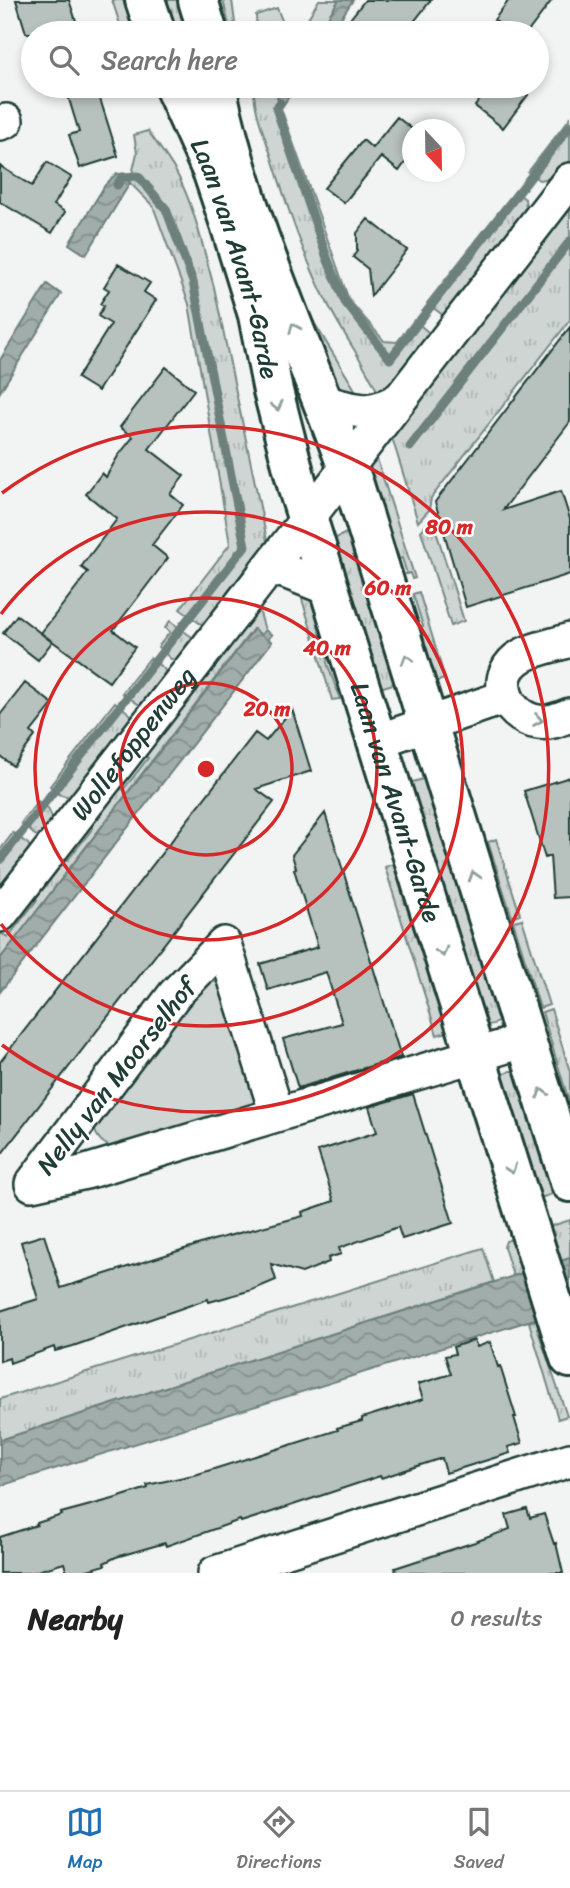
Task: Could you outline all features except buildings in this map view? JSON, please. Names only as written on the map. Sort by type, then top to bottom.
[{"type":"street","points":[[145,0],[152,21]]},
{"type":"street","points":[[198,0],[204,21]]},
{"type":"street","name":"Laan van Avant-Garde","points":[[179,98],[213,173],[230,224],[258,316],[287,447],[308,518],[570,1357]]},
{"type":"street","name":"Laan van Avant-Garde","points":[[219,98],[247,202],[281,298],[348,468],[570,1182]]},
{"type":"street","name":"Wollefoppenweg","points":[[0,915],[570,180]]},
{"type":"street","points":[[324,402],[360,412],[370,412],[400,399]]},
{"type":"street","points":[[265,572],[282,570],[330,589]]},
{"type":"street","points":[[570,640],[521,656],[508,671],[503,684],[505,697],[518,714],[536,722],[548,722],[570,715]]},
{"type":"street","points":[[378,741],[505,697]]},
{"type":"street","name":"Nelly van Moorselhof","points":[[277,1114],[224,944],[175,994],[32,1184],[86,1172],[526,1040]]},
{"type":"street","points":[[215,1573],[295,1561],[570,1460]]},
{"type":"green space","points":[[112,0],[123,0],[129,21],[119,21]]},
{"type":"green space","points":[[156,0],[190,0],[196,21],[162,21]]},
{"type":"green space","points":[[223,0],[232,0],[235,21],[228,21]]},
{"type":"green space","points":[[319,0],[339,0],[326,21],[306,21]]},
{"type":"green space","points":[[277,8],[282,21],[256,21],[256,15]]},
{"type":"green space","points":[[255,98],[277,98],[349,300],[384,341],[397,342],[414,320],[435,338],[380,397],[330,308],[305,253]]},
{"type":"green space","points":[[237,114],[288,267],[315,324],[358,399],[330,391],[298,318]]},
{"type":"green space","points":[[570,118],[570,162],[558,177],[539,180],[528,172]]},
{"type":"green space","points":[[148,131],[176,172],[198,228],[214,287],[269,550],[210,626],[201,624],[180,609],[230,544],[189,304],[153,206],[130,183],[137,153],[134,135]]},
{"type":"green space","points":[[515,191],[525,199],[527,217],[448,319],[427,303]]},
{"type":"green space","points":[[570,199],[570,320],[431,498],[429,510],[418,522],[390,431]]},
{"type":"green space","points":[[375,453],[415,578],[412,579],[410,573],[407,574],[402,558],[389,562],[362,478]]},
{"type":"green space","points":[[432,518],[464,621],[451,626],[421,531]]},
{"type":"green space","points":[[346,533],[350,534],[403,681],[373,690],[332,540]]},
{"type":"green space","points":[[299,589],[323,603],[329,622],[318,626],[340,699],[332,700]]},
{"type":"green space","points":[[419,592],[445,679],[426,684],[411,631],[423,626],[413,594]]},
{"type":"green space","points":[[257,603],[265,630],[261,635],[253,629],[0,959],[0,933],[8,937],[37,900],[30,894],[61,855],[68,860],[93,828],[86,822],[116,785],[123,790],[148,758],[141,751]]},
{"type":"green space","points":[[170,621],[192,637],[195,646],[183,661],[171,659],[158,647],[170,632],[165,628]]},
{"type":"green space","points":[[150,658],[164,669],[169,679],[148,706],[138,704],[122,693]]},
{"type":"green space","points":[[115,702],[136,722],[76,799],[58,794],[50,786]]},
{"type":"green space","points":[[434,776],[505,1015],[492,1024],[485,1025],[402,785]]},
{"type":"green space","points":[[38,801],[48,809],[56,825],[45,838],[35,835],[21,823]]},
{"type":"green space","points":[[13,833],[28,844],[34,854],[0,893],[0,850]]},
{"type":"green space","points":[[496,839],[520,914],[512,917],[488,842]]},
{"type":"green space","points":[[393,864],[447,1032],[437,1035],[385,867]]},
{"type":"green space","points":[[522,919],[549,1005],[540,1008],[513,921]]},
{"type":"green space","points":[[211,981],[222,984],[260,1094],[256,1104],[116,1149],[104,1143],[93,1125],[199,983]]},
{"type":"green space","points":[[551,1009],[570,1072],[570,1105],[542,1012]]},
{"type":"green space","points":[[516,1071],[565,1190],[531,1201],[501,1076]]},
{"type":"green space","points":[[570,1220],[570,1258],[550,1264],[539,1230]]},
{"type":"green space","points":[[524,1235],[535,1269],[513,1276],[504,1247],[506,1241]]},
{"type":"green space","points":[[483,1248],[494,1282],[0,1440],[0,1399]]},
{"type":"green space","points":[[547,1317],[549,1324],[537,1328],[567,1416],[558,1419],[529,1322]]},
{"type":"water","points":[[339,0],[353,0],[339,21],[326,21]]},
{"type":"water","points":[[278,98],[288,98],[282,107]]},
{"type":"water","points":[[117,173],[130,183],[86,255],[69,244],[105,185]]},
{"type":"water","points":[[47,284],[61,294],[0,392],[0,360]]},
{"type":"water","points":[[254,629],[261,635],[265,630],[272,635],[268,639],[272,642],[0,992],[0,959]]},
{"type":"water","points":[[570,1258],[570,1308],[0,1486],[0,1440]]},
{"type":"waterway","points":[[280,103],[276,108],[327,258],[345,302],[390,359],[570,126]]},
{"type":"waterway","points":[[0,860],[245,546],[193,282],[166,209],[138,176],[122,177],[117,185]]},
{"type":"waterway","points":[[410,447],[570,241]]}]
